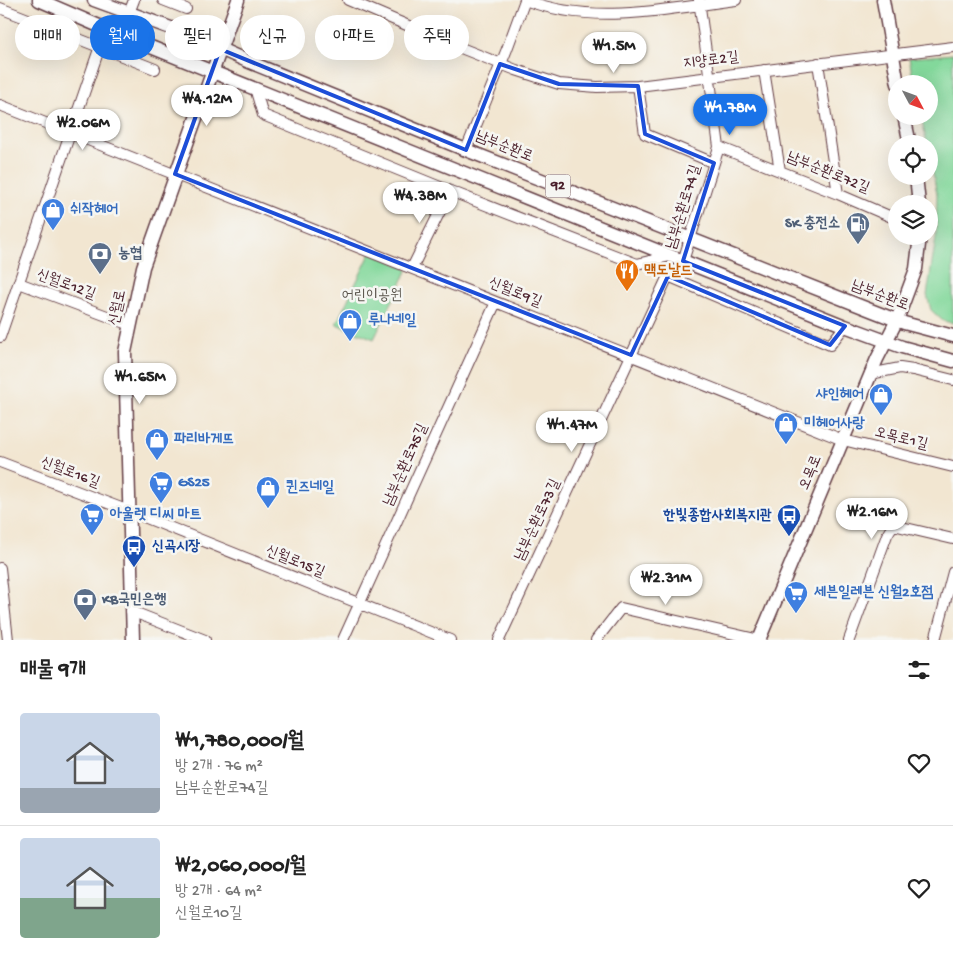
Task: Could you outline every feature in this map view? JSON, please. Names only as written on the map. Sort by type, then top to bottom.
[{"type":"main road","name":"92","points":[[39,0],[90,22]]},
{"type":"main road","name":"남부순환로","points":[[94,0],[165,26]]},
{"type":"main road","name":"남부순환로","points":[[104,0],[130,14]]},
{"type":"main road","name":"신월로","points":[[230,22],[238,0]]},
{"type":"main road","points":[[882,0],[896,75]]},
{"type":"main road","name":"92","points":[[155,48],[845,326],[902,347],[953,361]]},
{"type":"main road","name":"남부순환로","points":[[230,53],[466,150],[897,320],[953,336]]},
{"type":"main road","name":"신월로","points":[[133,640],[125,352],[143,266],[216,60]]},
{"type":"main road","points":[[897,320],[916,269],[919,245]]},
{"type":"main road","name":"오목로","points":[[759,640],[876,359],[897,320]]},
{"type":"street","points":[[130,14],[134,0]]},
{"type":"street","points":[[163,0],[186,9]]},
{"type":"street","name":"지양로2길","points":[[348,0],[500,64],[559,84],[597,87],[638,86],[953,47]]},
{"type":"street","points":[[466,150],[525,0],[572,13],[617,15],[700,2],[736,0]]},
{"type":"street","name":"남부순환로74길","points":[[683,261],[719,147],[708,77],[700,2]]},
{"type":"street","points":[[0,8],[90,44]]},
{"type":"street","points":[[0,337],[96,60]]},
{"type":"street","points":[[131,60],[155,69]]},
{"type":"street","points":[[818,63],[838,194]]},
{"type":"street","points":[[764,70],[780,171]]},
{"type":"street","name":"남부순환로74길","points":[[638,86],[645,134],[714,163]]},
{"type":"street","points":[[255,88],[263,115],[450,191],[637,264],[670,256]]},
{"type":"street","name":"신월로9길","points":[[0,104],[843,440]]},
{"type":"street","name":"남부순환로72길","points":[[719,147],[888,216]]},
{"type":"street","points":[[412,268],[450,191]]},
{"type":"street","name":"남부순환로73길","points":[[499,640],[668,276],[830,345],[845,326]]},
{"type":"street","name":"신월로12길","points":[[19,283],[131,325]]},
{"type":"street","name":"남부순환로75길","points":[[343,640],[496,302]]},
{"type":"street","points":[[870,374],[900,368],[953,380]]},
{"type":"street","name":"오목로1길","points":[[843,440],[953,466]]},
{"type":"street","name":"신월로16길","points":[[0,462],[129,511]]},
{"type":"street","name":"신월로15길","points":[[129,511],[450,640]]},
{"type":"street","points":[[849,640],[887,535],[893,525],[953,539]]},
{"type":"street","points":[[0,568],[8,640]]},
{"type":"street","points":[[935,640],[953,572]]},
{"type":"street","points":[[596,640],[621,608],[759,640]]},
{"type":"street","points":[[131,611],[205,640]]},
{"type":"highlighted area","points":[[220,49],[466,150],[500,64],[559,84],[638,86],[645,134],[714,163],[683,261],[845,326],[830,345],[668,276],[631,355],[175,174]]},
{"type":"green space","points":[[953,54],[953,323],[943,321],[931,310],[927,295],[935,245],[938,245],[938,195],[935,185],[938,185],[938,135],[925,135],[923,125],[938,125],[938,75],[912,75],[909,58]]},
{"type":"green space","name":"어린이공원","points":[[371,252],[408,269],[374,339],[336,324]]},
{"type":"place","name":"쉬작헤어","points":[[53,231]]},
{"type":"place","name":"SK 충전소","points":[[858,245]]},
{"type":"place","name":"농협","points":[[100,275]]},
{"type":"place","name":"맥도날드","points":[[627,292]]},
{"type":"place","name":"루나네일","points":[[350,342]]},
{"type":"place","name":"샤인헤어","points":[[881,416]]},
{"type":"place","name":"미헤어사랑","points":[[786,445]]},
{"type":"place","name":"파리바게뜨","points":[[157,461]]},
{"type":"place","name":"GS25","points":[[161,504]]},
{"type":"place","name":"퀸즈네일","points":[[268,509]]},
{"type":"place","name":"아울렛 디씨 마트","points":[[92,536]]},
{"type":"place","name":"한빛종합사회복지관","points":[[789,537]]},
{"type":"place","name":"신곡시장","points":[[134,568]]},
{"type":"place","name":"세븐일레븐 신월2호점","points":[[796,614]]},
{"type":"place","name":"KB국민은행","points":[[85,621]]}]
